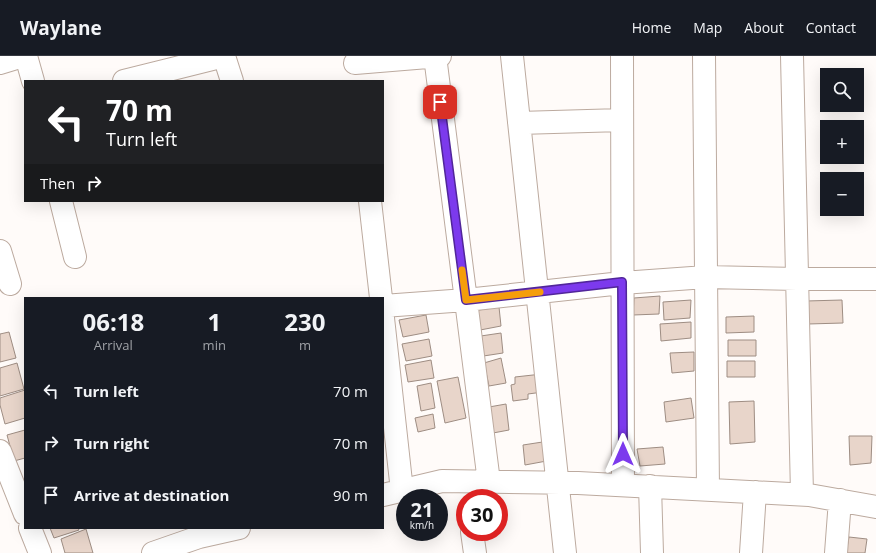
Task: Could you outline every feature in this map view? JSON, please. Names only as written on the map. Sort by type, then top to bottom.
[{"type":"street","points":[[0,63],[23,56]]},
{"type":"street","points":[[26,56],[32,80]]},
{"type":"street","points":[[128,80],[224,56],[232,80]]},
{"type":"street","points":[[355,67],[436,56],[489,482]]},
{"type":"street","points":[[512,56],[565,553]]},
{"type":"street","points":[[622,56],[623,485]]},
{"type":"street","points":[[704,56],[708,489]]},
{"type":"street","points":[[792,56],[802,494]]},
{"type":"street","points":[[519,123],[622,120]]},
{"type":"street","points":[[61,202],[75,257]]},
{"type":"street","points":[[370,202],[381,297]]},
{"type":"street","points":[[0,251],[10,284]]},
{"type":"street","points":[[384,306],[466,300],[622,282],[706,277],[797,279],[876,278]]},
{"type":"street","points":[[384,336],[393,493],[442,482],[462,489]]},
{"type":"street","points":[[0,451],[24,511]]},
{"type":"street","points":[[468,489],[489,482],[650,486],[802,494],[876,507]]},
{"type":"street","points":[[650,486],[652,553]]},
{"type":"street","points":[[751,553],[755,492]]},
{"type":"street","points":[[836,553],[840,500]]},
{"type":"street","points":[[30,529],[40,553]]},
{"type":"street","points":[[153,553],[199,537],[235,529]]},
{"type":"street","points":[[473,541],[475,553]]},
{"type":"building","points":[[660,296],[659,314],[633,315],[634,298]]},
{"type":"building","points":[[691,300],[690,318],[664,320],[663,302]]},
{"type":"building","points":[[842,300],[843,323],[808,324],[806,301]]},
{"type":"building","points":[[499,307],[501,326],[475,331],[472,311]]},
{"type":"building","points":[[426,315],[429,332],[403,337],[399,320]]},
{"type":"building","points":[[754,316],[754,332],[726,333],[726,317]]},
{"type":"building","points":[[691,322],[691,338],[661,341],[660,324]]},
{"type":"building","points":[[9,332],[16,358],[0,362],[0,334]]},
{"type":"building","points":[[501,333],[503,353],[477,357],[474,337]]},
{"type":"building","points":[[429,339],[432,356],[406,361],[402,344]]},
{"type":"building","points":[[728,340],[756,340],[756,356],[728,356]]},
{"type":"building","points":[[694,352],[694,371],[672,373],[670,353]]},
{"type":"building","points":[[501,358],[506,383],[489,386],[484,363]]},
{"type":"building","points":[[431,360],[434,378],[408,382],[405,365]]},
{"type":"building","points":[[727,361],[755,361],[755,377],[727,377]]},
{"type":"building","points":[[17,363],[24,389],[0,396],[0,368]]},
{"type":"building","points":[[542,374],[543,392],[528,394],[528,399],[513,401],[511,385],[515,384],[515,377]]},
{"type":"building","points":[[458,377],[466,418],[445,423],[437,381]]},
{"type":"building","points":[[431,383],[435,408],[421,411],[417,386]]},
{"type":"building","points":[[24,390],[24,418],[5,424],[0,405],[0,398]]},
{"type":"building","points":[[691,398],[694,418],[666,422],[664,402]]},
{"type":"building","points":[[754,401],[755,442],[730,444],[729,402]]},
{"type":"building","points":[[506,404],[509,430],[493,433],[489,407]]},
{"type":"building","points":[[433,414],[435,428],[418,432],[415,418]]},
{"type":"building","points":[[24,430],[24,458],[14,461],[7,435]]},
{"type":"building","points":[[849,436],[872,436],[871,463],[850,465]]},
{"type":"building","points":[[549,441],[552,460],[525,465],[523,445]]},
{"type":"building","points":[[663,447],[665,464],[640,466],[637,449]]},
{"type":"building","points":[[50,529],[79,530],[54,538]]},
{"type":"building","points":[[86,529],[93,553],[65,553],[61,539]]},
{"type":"building","points":[[849,537],[867,539],[865,553],[846,553]]},
{"type":"slow traffic","points":[[462,270],[466,300],[540,292]]},
{"type":"route","points":[[440,102],[466,300],[622,282],[623,454]]}]
